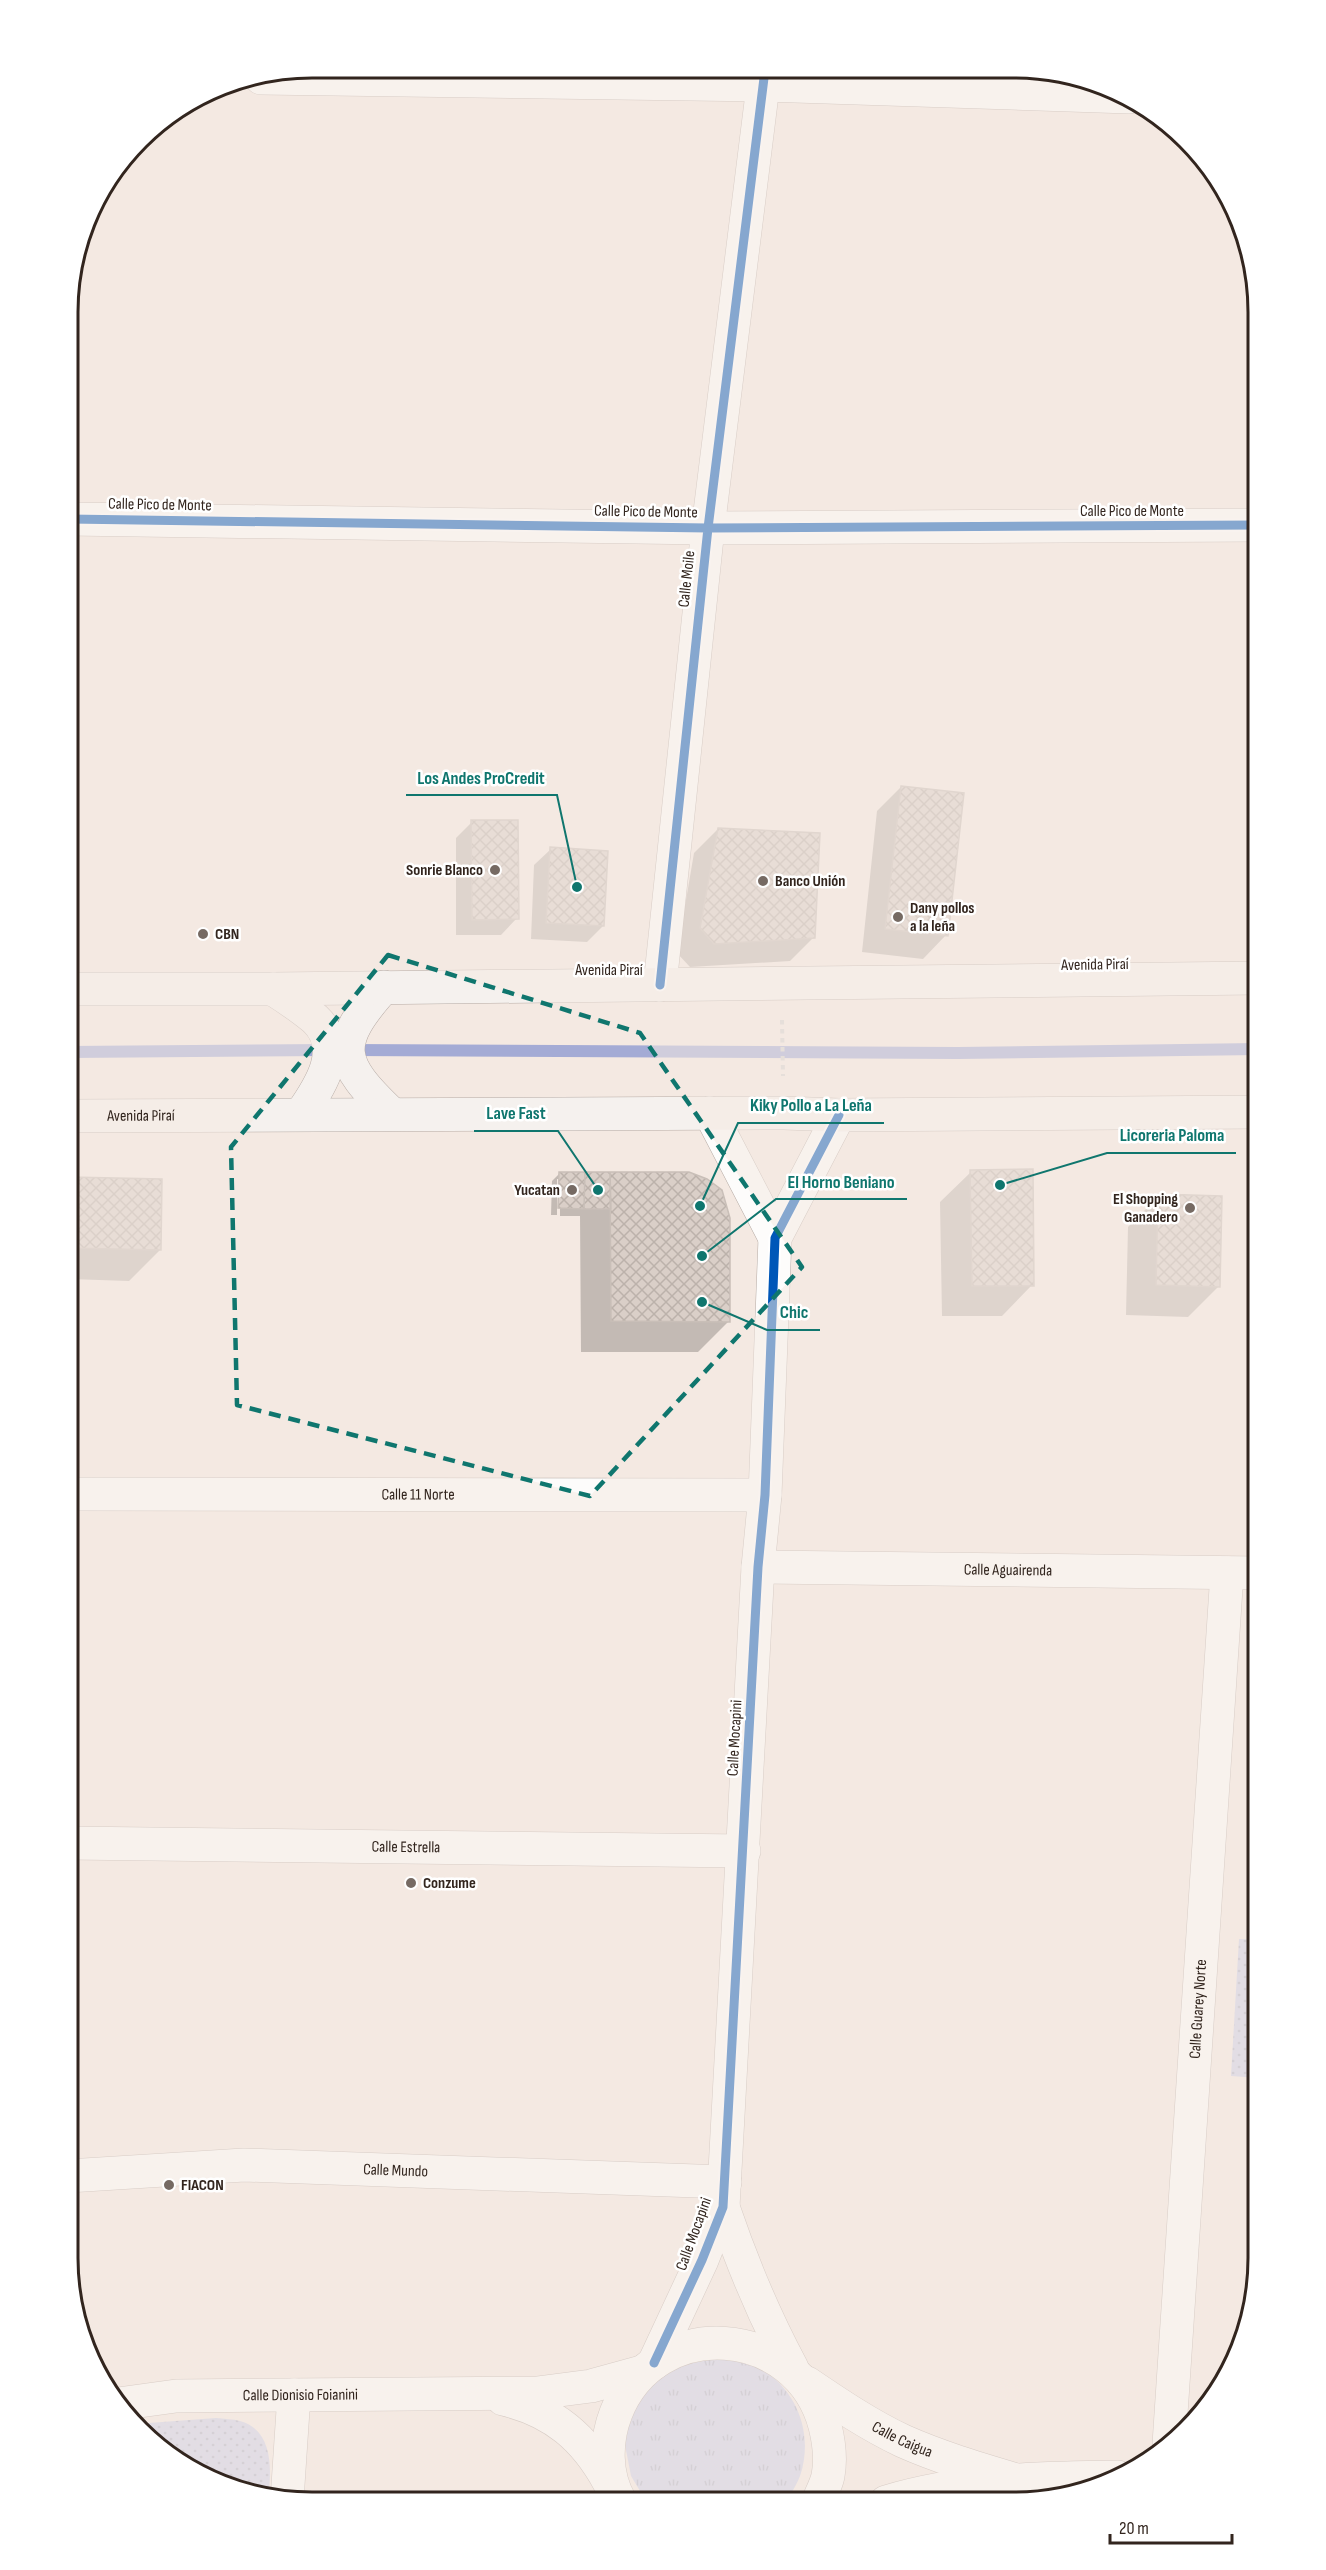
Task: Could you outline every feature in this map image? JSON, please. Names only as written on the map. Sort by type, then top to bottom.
[{"type":"main road","name":"Avenida Piraí","points":[[78,989],[285,997],[384,987],[1248,978]]},
{"type":"main road","points":[[384,987],[362,1011],[351,1030],[348,1053],[354,1075],[368,1092],[392,1114]]},
{"type":"main road","points":[[285,997],[316,1020],[328,1041],[329,1065],[320,1087],[301,1114]]},
{"type":"main road","name":"Avenida Piraí","points":[[78,1116],[710,1113],[839,1116],[1248,1112]]},
{"type":"street","points":[[312,78],[765,78],[1103,96]]},
{"type":"street","name":"Calle Moile","points":[[660,985],[708,528],[765,78]]},
{"type":"street","name":"Calle Pico de Monte","points":[[78,519],[708,528],[1248,525]]},
{"type":"street","name":"Calle Mocapini","points":[[710,1113],[775,1238]]},
{"type":"street","name":"Calle Mocapini","points":[[648,2367],[702,2260],[724,2195],[758,1567],[765,1494],[775,1238],[839,1116]]},
{"type":"street","name":"Calle 11 Norte","points":[[78,1494],[765,1494]]},
{"type":"street","name":"Calle Aguairenda","points":[[758,1567],[1243,1573]]},
{"type":"street","name":"Calle Guarey Norte","points":[[1170,2432],[1243,1573]]},
{"type":"street","name":"Calle Estrella","points":[[78,1843],[744,1851]]},
{"type":"street","name":"Calle Mundo","points":[[78,2175],[244,2164],[724,2195]]},
{"type":"street","name":"Calle Mocapini","points":[[724,2195],[742,2264],[761,2307],[798,2375],[820,2408],[829,2442],[828,2477],[822,2492]]},
{"type":"street","name":"Calle Caigua","points":[[648,2367],[688,2346],[725,2342],[763,2351],[850,2412],[902,2441],[956,2463],[1014,2479]]},
{"type":"street","points":[[617,2492],[608,2461],[610,2428],[622,2398],[648,2367]]},
{"type":"street","name":"Calle Dionisio Foianini","points":[[128,2403],[176,2396],[537,2393],[591,2386],[648,2367]]},
{"type":"street","name":"Calle Dionisio Foianini","points":[[484,2394],[526,2404],[563,2425],[594,2455],[615,2492]]},
{"type":"street","points":[[289,2490],[294,2395]]},
{"type":"street","name":"Calle Caigua","points":[[930,2492],[956,2486],[1014,2479],[1095,2477]]},
{"type":"path","points":[[782,1038],[783,1074]]},
{"type":"highlighted area","points":[[388,955],[640,1033],[802,1267],[590,1496],[237,1405],[231,1147]]},
{"type":"green space","points":[[1239,1939],[1248,1939],[1248,2077],[1231,2076]]},
{"type":"green space","points":[[731,2356],[754,2364],[774,2377],[793,2401],[803,2428],[804,2458],[800,2477],[792,2492],[641,2492],[631,2476],[625,2445],[630,2414],[646,2387],[670,2367]]},
{"type":"green space","points":[[216,2418],[240,2421],[251,2426],[259,2433],[268,2452],[269,2488],[237,2480],[195,2461],[170,2444],[147,2423]]},
{"type":"building","points":[[901,786],[964,793],[948,936],[885,929]]},
{"type":"building","name":"Sonrie Blanco","points":[[471,820],[518,820],[519,919],[472,920]]},
{"type":"building","name":"Banco Unión","points":[[718,828],[820,833],[815,938],[714,944],[700,928]]},
{"type":"building","points":[[550,847],[608,851],[604,926],[546,923]]},
{"type":"building","points":[[1033,1169],[1034,1286],[972,1286],[970,1170]]},
{"type":"building","name":"Yucatan","points":[[559,1172],[585,1172],[584,1209],[558,1208]]},
{"type":"building","points":[[585,1172],[610,1172],[611,1209],[584,1209]]},
{"type":"building","points":[[610,1172],[689,1172],[707,1179],[722,1190],[730,1218],[730,1322],[611,1321]]},
{"type":"building","points":[[78,1177],[162,1179],[161,1250],[78,1248]]},
{"type":"building","points":[[1158,1194],[1222,1196],[1220,1287],[1156,1285]]},
{"type":"waterway","points":[[349,1050],[958,1053],[1248,1049]]},
{"type":"waterway","points":[[78,1052],[329,1050]]},
{"type":"cycle path","points":[[660,985],[708,528],[764,78]]},
{"type":"cycle path","points":[[78,519],[708,528],[1248,525]]},
{"type":"cycle path","points":[[654,2363],[702,2260],[723,2207],[758,1567],[765,1495],[775,1238],[839,1115]]},
{"type":"place","name":"Sonrie Blanco","points":[[495,870]]},
{"type":"place","name":"Banco Unión","points":[[763,881]]},
{"type":"place","name":"Los Andes ProCredit","points":[[577,887]]},
{"type":"place","name":"Dany pollos a la leña","points":[[898,917]]},
{"type":"place","name":"CBN","points":[[203,934]]},
{"type":"place","name":"Licoreria Paloma","points":[[1000,1185]]},
{"type":"place","name":"Yucatan","points":[[572,1190]]},
{"type":"place","name":"Lave Fast","points":[[598,1190]]},
{"type":"place","name":"Kiky Pollo a La Leña","points":[[700,1206]]},
{"type":"place","name":"El Shopping Ganadero","points":[[1190,1208]]},
{"type":"place","name":"El Horno Beniano","points":[[702,1256]]},
{"type":"place","name":"Chic","points":[[702,1302]]},
{"type":"place","name":"Conzume","points":[[411,1883]]},
{"type":"place","name":"FIACON","points":[[169,2185]]}]
